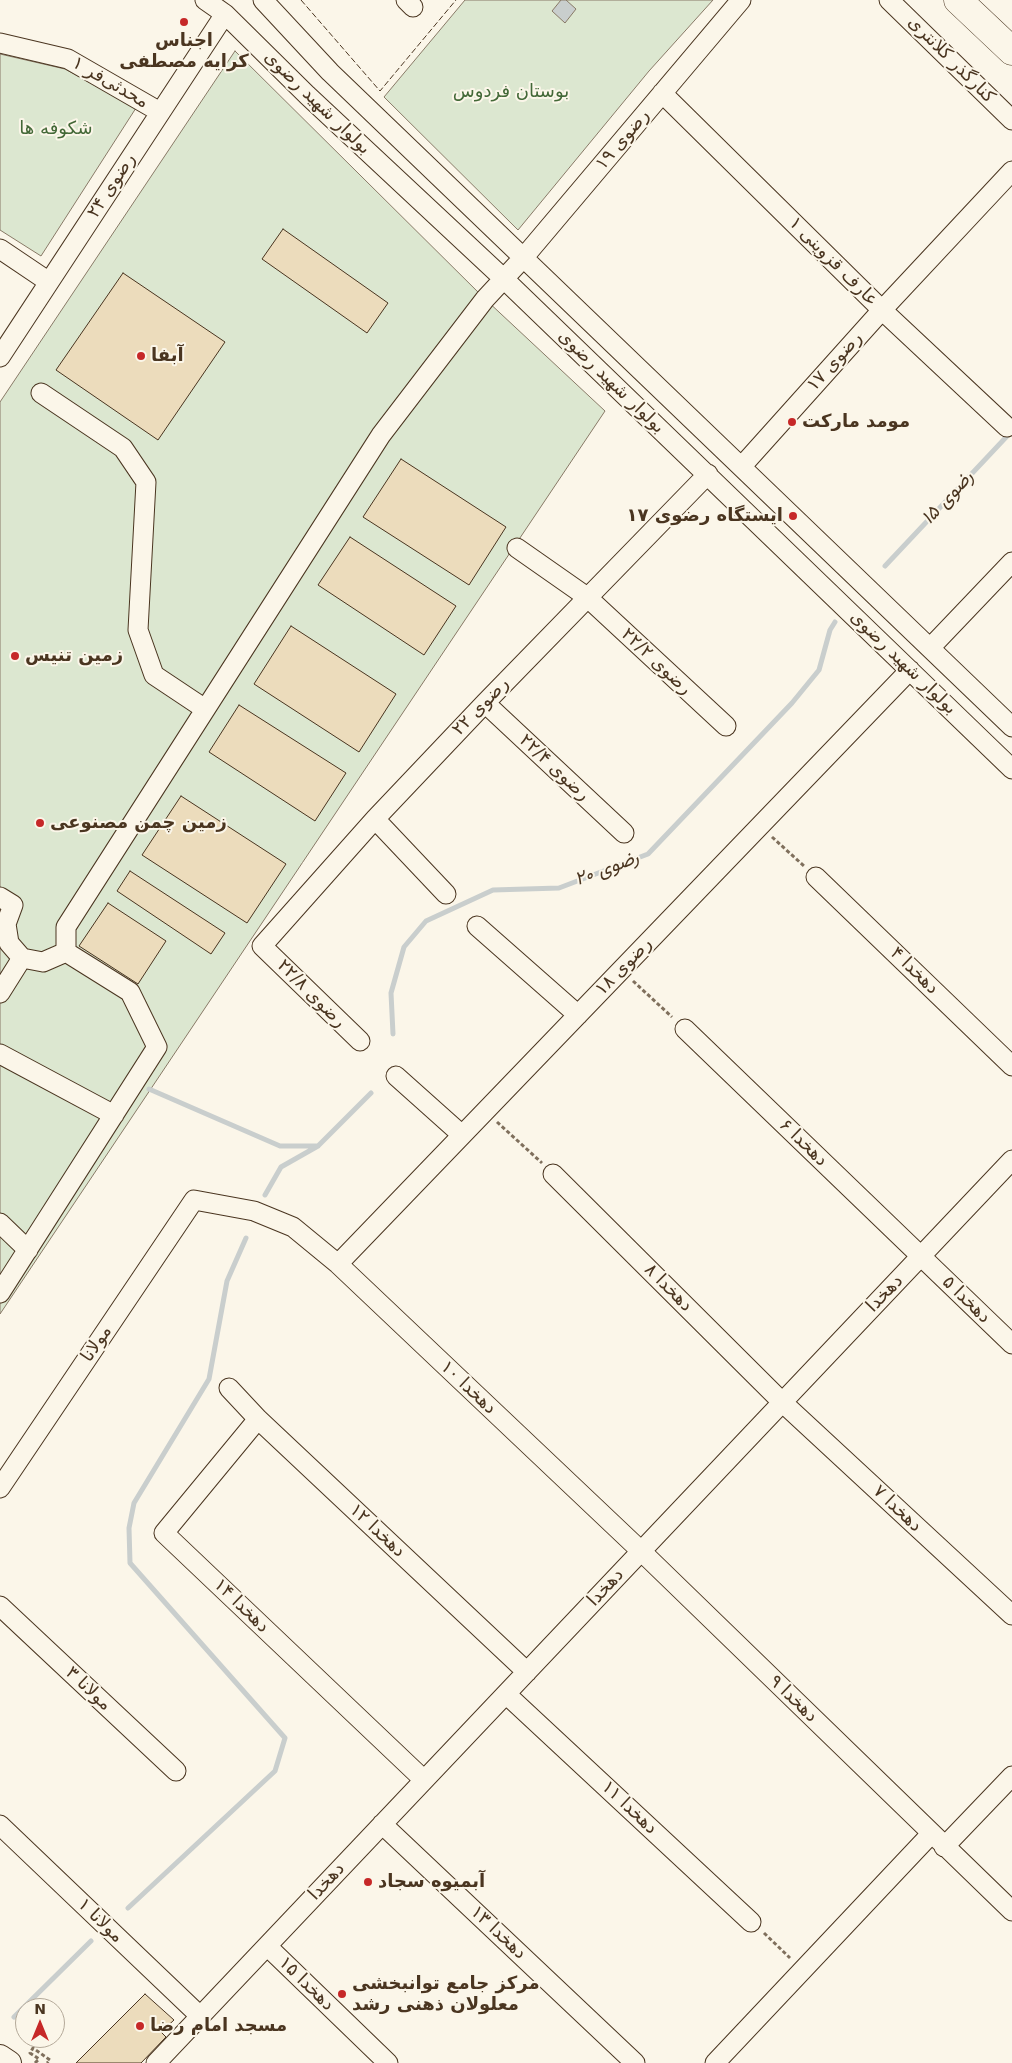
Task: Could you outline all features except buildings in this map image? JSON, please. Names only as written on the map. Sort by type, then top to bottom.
[{"type":"highway","points":[[958,0],[1012,52]]},
{"type":"main road","points":[[0,2057],[9,2063]]},
{"type":"street","name":"بولوار شهید رضوی","points":[[206,0],[225,14],[308,95],[504,279],[1012,768]]},
{"type":"street","name":"رضوی ۱۹","points":[[66,952],[66,927],[381,435],[485,299],[524,257],[741,0]]},
{"type":"street","name":"کنارگذر کلانتری","points":[[889,0],[1012,120]]},
{"type":"street","name":"بولوار شهید رضوی","points":[[269,2],[330,72],[1012,727]]},
{"type":"street","name":"رضوی ۲۴","points":[[0,358],[225,14]]},
{"type":"street","name":"محدثی‌فر ۱","points":[[0,43],[68,59],[160,112]]},
{"type":"street","name":"عارف قزوینی ۱","points":[[662,93],[882,310],[1007,427]]},
{"type":"street","name":"رضوی ۱۷","points":[[742,466],[882,310],[1012,171]]},
{"type":"street","points":[[0,249],[49,282]]},
{"type":"street","points":[[41,393],[123,448],[146,482],[138,630],[154,676],[205,708]]},
{"type":"street","name":"رضوی ۲۲","points":[[262,946],[375,819],[587,597],[708,474]]},
{"type":"street","name":"رضوی ۲۲/۲","points":[[517,548],[587,597],[726,726]]},
{"type":"street","points":[[930,648],[1012,562]]},
{"type":"street","name":"رضوی ۱۸","points":[[338,1264],[910,670]]},
{"type":"street","name":"رضوی ۲۲/۴","points":[[485,703],[624,833]]},
{"type":"street","points":[[375,819],[446,894]]},
{"type":"street","name":"دهخدا ۴","points":[[816,877],[1012,1066]]},
{"type":"street","points":[[0,897],[13,905],[6,924],[10,943],[22,958],[43,962],[66,952],[130,992],[157,1047],[0,1293]]},
{"type":"street","points":[[478,926],[578,1015]]},
{"type":"street","name":"رضوی ۲۲/۸","points":[[262,946],[360,1041]]},
{"type":"street","points":[[0,993],[22,958]]},
{"type":"street","name":"دهخدا ۶","points":[[685,1029],[921,1256]]},
{"type":"street","points":[[0,1054],[114,1115]]},
{"type":"street","points":[[396,1076],[462,1135]]},
{"type":"street","name":"دهخدا","points":[[156,2063],[1012,1160]]},
{"type":"street","name":"دهخدا ۸","points":[[553,1174],[782,1402]]},
{"type":"street","name":"دهخدا ۱۰","points":[[194,1200],[254,1211],[293,1227],[338,1264],[641,1551]]},
{"type":"street","name":"مولانا","points":[[0,1488],[194,1200]]},
{"type":"street","points":[[0,1223],[28,1250]]},
{"type":"street","name":"دهخدا ۵","points":[[921,1256],[1012,1344]]},
{"type":"street","name":"دهخدا ۱۲","points":[[229,1388],[258,1419],[527,1672]]},
{"type":"street","name":"دهخدا ۷","points":[[782,1402],[1012,1615]]},
{"type":"street","name":"دهخدا ۱۴","points":[[258,1419],[164,1533],[424,1780]]},
{"type":"street","name":"دهخدا ۹","points":[[641,1551],[937,1841],[1012,1911]]},
{"type":"street","name":"مولانا ۳","points":[[0,1606],[176,1771]]},
{"type":"street","name":"دهخدا ۱۱","points":[[506,1694],[751,1922]]},
{"type":"street","points":[[715,2063],[804,1970],[937,1841],[1012,1776]]},
{"type":"street","name":"دهخدا ۱۳","points":[[382,1824],[635,2063]]},
{"type":"street","name":"مولانا ۱","points":[[0,1825],[200,2016]]},
{"type":"street","name":"دهخدا ۱۵","points":[[266,1946],[388,2063]]},
{"type":"path","points":[[760,827],[816,877]]},
{"type":"path","points":[[622,970],[685,1029]]},
{"type":"path","points":[[485,1111],[553,1174]]},
{"type":"path","points":[[751,1922],[804,1970]]},
{"type":"path","points":[[36,2063],[39,2058],[30,2053],[32,2048],[49,2061]]},
{"type":"green space","name":"بوستان فردوس","points":[[465,0],[713,0],[649,71],[518,230],[384,97]]},
{"type":"green space","points":[[235,51],[485,299],[605,411],[0,1314],[0,402]]},
{"type":"green space","name":"شکوفه ها","points":[[0,54],[65,69],[136,108],[41,256],[0,230]]},
{"type":"shaded area","points":[[561,0],[566,0],[576,9],[565,23],[552,11]]},
{"type":"waterway","name":"رضوی ۱۵","points":[[885,566],[1011,432]]},
{"type":"waterway","name":"رضوی ۲۰","points":[[393,1034],[391,993],[404,947],[426,921],[493,890],[559,888],[648,854],[792,703],[819,670],[830,630],[835,622]]},
{"type":"waterway","points":[[149,1089],[280,1146],[318,1146]]},
{"type":"waterway","points":[[265,1195],[281,1167],[318,1146],[371,1093]]},
{"type":"waterway","points":[[128,1908],[275,1771],[285,1738],[130,1563],[129,1528],[134,1503],[209,1379],[227,1281],[246,1238]]},
{"type":"waterway","points":[[14,2017],[91,1941]]},
{"type":"fence","points":[[301,0],[380,91],[456,0]]},
{"type":"place","name":"اجناس کرایه مصطفی","points":[[184,22]]},
{"type":"place","name":"آبفا","points":[[141,356]]},
{"type":"place","name":"مومد مارکت","points":[[792,422]]},
{"type":"place","name":"ایستگاه رضوی ۱۷","points":[[793,516]]},
{"type":"place","name":"زمین تنیس","points":[[15,656]]},
{"type":"place","name":"زمین چمن مصنوعی","points":[[40,823]]},
{"type":"place","name":"آبمیوه سجاد","points":[[368,1882]]},
{"type":"place","name":"مرکز جامع توانبخشی معلولان ذهنی رشد","points":[[342,1994]]},
{"type":"place","name":"مسجد امام رضا","points":[[140,2026]]}]
